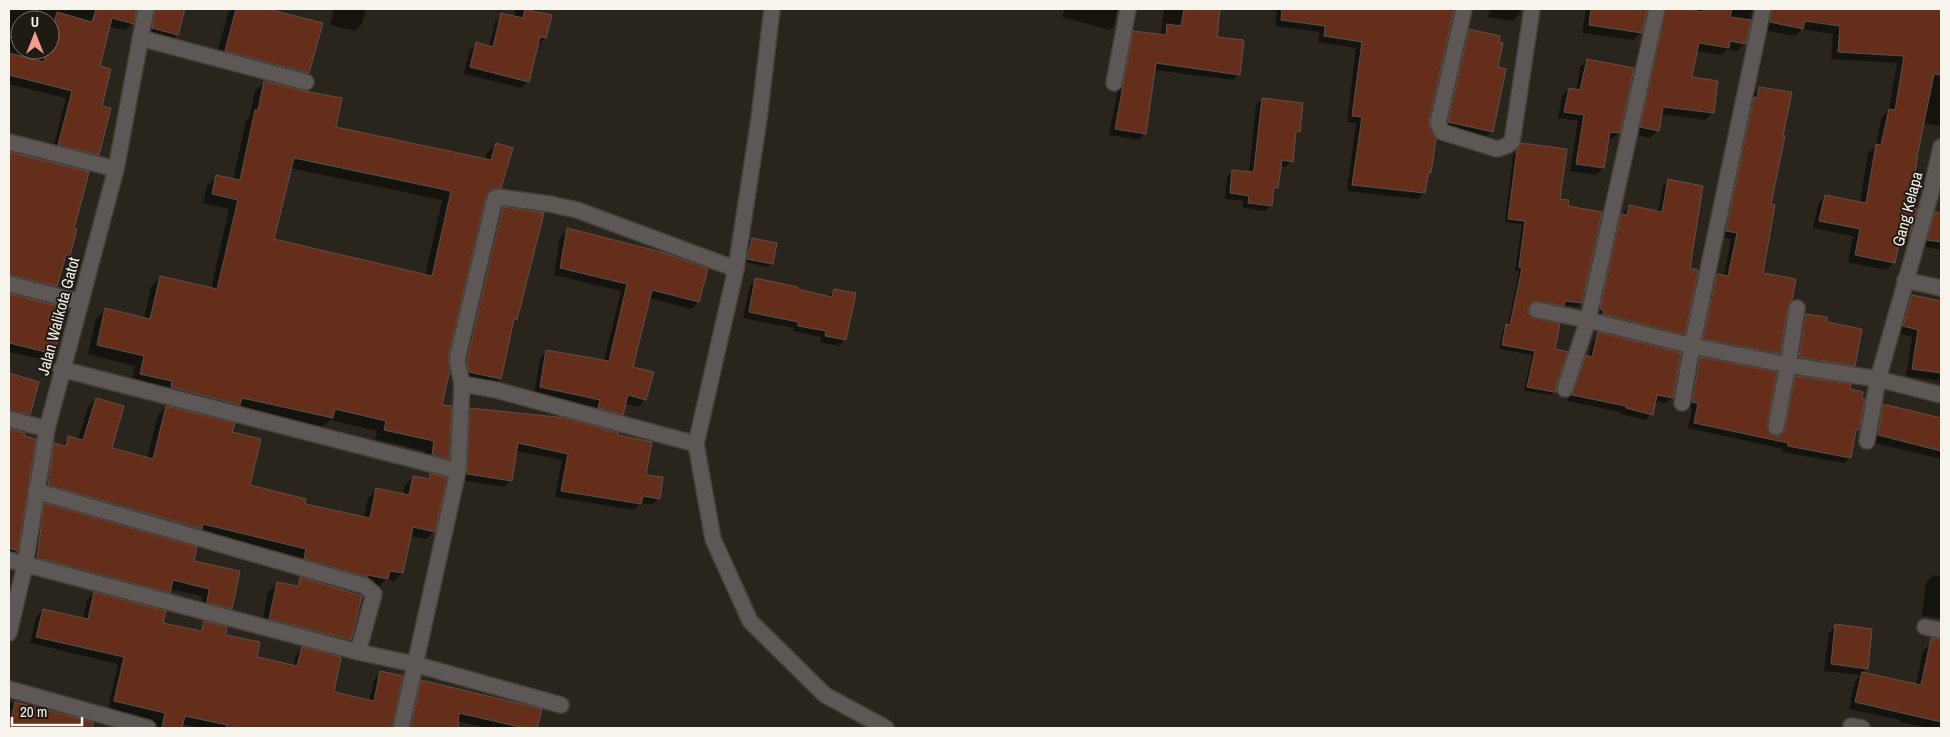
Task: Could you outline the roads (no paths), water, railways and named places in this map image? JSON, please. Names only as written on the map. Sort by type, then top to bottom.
[{"type":"street","name":"Jalan Walikota Gatot","points":[[9,633],[25,565],[47,429],[61,369],[81,302],[116,169],[146,9]]},
{"type":"street","points":[[772,9],[759,119],[736,268],[696,444],[713,539],[750,621],[825,695],[886,728]]},
{"type":"street","points":[[1114,83],[1128,9]]},
{"type":"street","points":[[1464,9],[1438,123],[1439,128],[1442,132],[1497,149],[1512,142],[1532,9]]},
{"type":"street","points":[[1566,389],[1588,320],[1657,9]]},
{"type":"street","points":[[1682,403],[1692,346],[1763,9]]},
{"type":"street","points":[[140,38],[306,82]]},
{"type":"street","points":[[9,142],[116,169]]},
{"type":"street","name":"Gang Kelapa","points":[[1867,440],[1878,378],[1905,280],[1936,197],[1941,146]]},
{"type":"street","points":[[401,728],[458,470],[462,384],[457,360],[494,198],[499,197],[550,204],[577,210],[736,268]]},
{"type":"street","points":[[1905,280],[1941,288]]},
{"type":"street","points":[[9,284],[81,302]]},
{"type":"street","points":[[1776,427],[1797,308]]},
{"type":"street","points":[[1537,310],[1788,366],[1878,378],[1941,395]]},
{"type":"street","points":[[61,369],[458,470]]},
{"type":"street","points":[[462,384],[496,390],[696,444]]},
{"type":"street","points":[[9,419],[47,429]]},
{"type":"street","points":[[36,491],[365,586],[374,594],[358,652]]},
{"type":"street","points":[[9,560],[358,652],[414,664],[561,705]]},
{"type":"street","points":[[1925,627],[1941,630]]},
{"type":"street","points":[[9,689],[148,728]]}]
